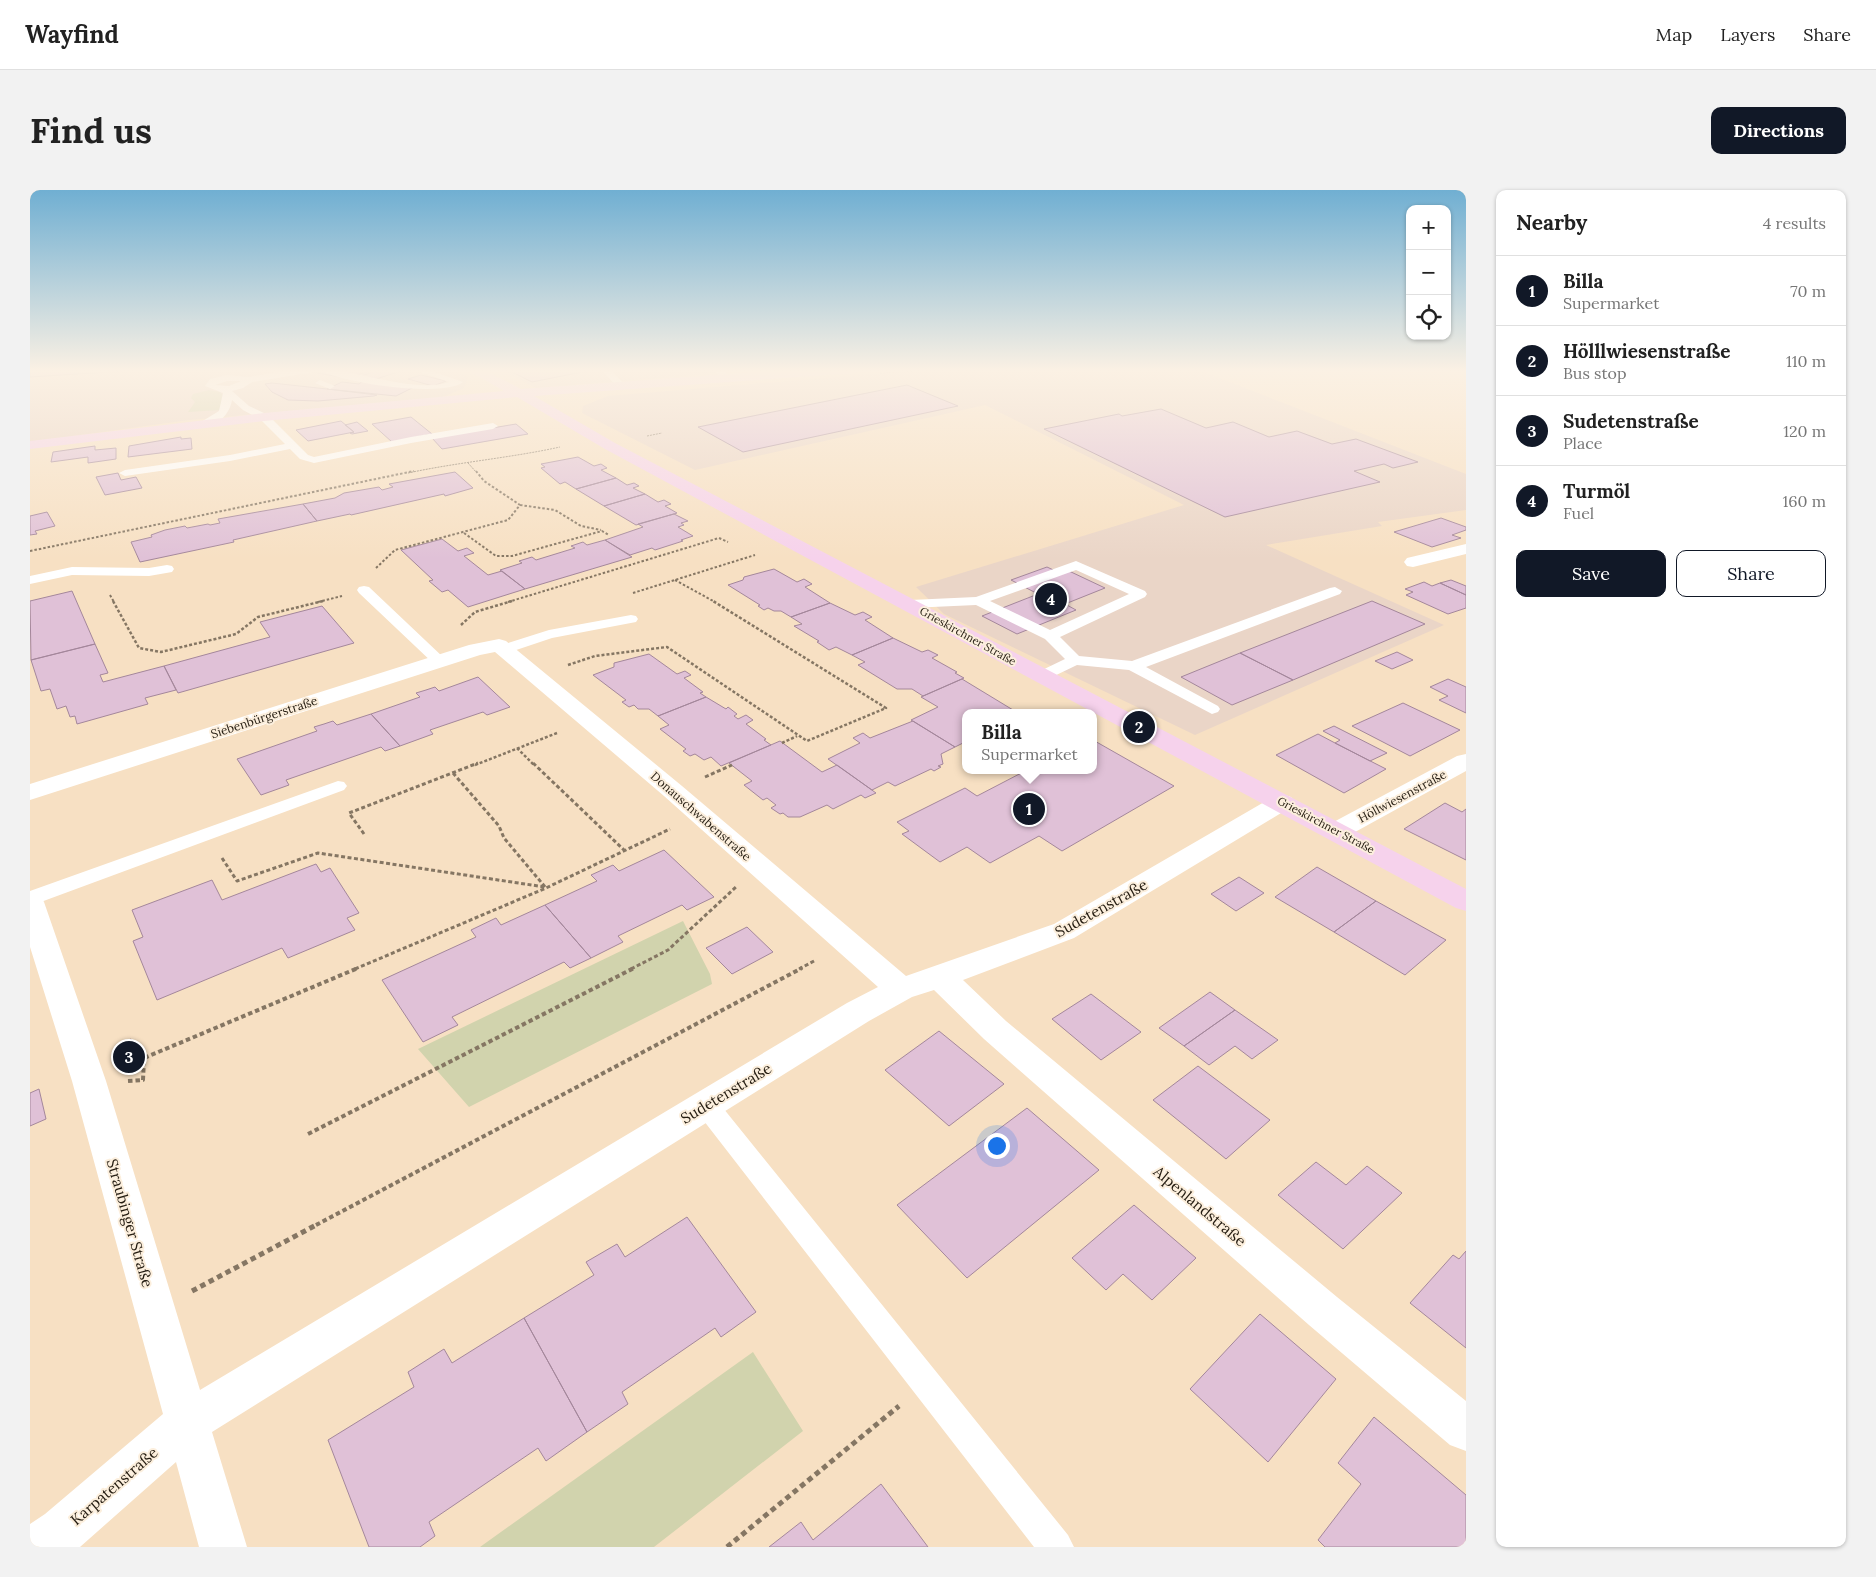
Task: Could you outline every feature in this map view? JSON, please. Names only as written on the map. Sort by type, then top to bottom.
[{"type":"main road","points":[[30,445],[136,432]]},
{"type":"main road","name":"Grieskirchner Straße","points":[[587,432],[1466,901]]},
{"type":"street","points":[[1413,562],[1466,549]]},
{"type":"street","name":"Siebenbürgerstraße","points":[[30,792],[438,661],[493,648]]},
{"type":"street","name":"Donauschwabenstraße","points":[[493,648],[536,677],[700,815],[901,989]]},
{"type":"street","name":"Höllwiesenstraße","points":[[1337,831],[1466,761]]},
{"type":"street","name":"Sudetenstraße","points":[[188,1422],[858,1012],[901,989],[940,977],[1064,931],[1282,802]]},
{"type":"street","name":"Straubinger Straße","points":[[30,900],[89,1081],[223,1547]]},
{"type":"street","name":"Alpenlandstraße","points":[[940,977],[1010,1043],[1323,1311],[1466,1429]]},
{"type":"street","name":"Karpatenstraße","points":[[38,1547],[62,1531],[188,1422]]},
{"type":"lane","points":[[284,432],[304,457],[314,460],[456,432]]},
{"type":"lane","points":[[125,473],[230,458],[293,445]]},
{"type":"lane","points":[[910,604],[978,601],[1076,565],[1140,594],[1050,636]]},
{"type":"lane","points":[[30,580],[72,571],[149,572],[167,569]]},
{"type":"lane","points":[[1133,666],[1335,591]]},
{"type":"lane","points":[[357,592],[438,661]]},
{"type":"lane","points":[[978,601],[1050,636],[1075,660]]},
{"type":"lane","points":[[493,648],[549,634],[631,619]]},
{"type":"lane","points":[[1042,676],[1075,660],[1133,666],[1212,709]]},
{"type":"lane","points":[[30,900],[338,786]]},
{"type":"lane","points":[[706,1105],[1056,1547]]},
{"type":"path","points":[[30,550],[436,467],[519,456],[561,447]]},
{"type":"path","points":[[468,462],[484,481],[520,504],[555,510],[581,526],[602,530],[610,535]]},
{"type":"path","points":[[105,587],[138,648],[161,652],[236,634],[258,617],[357,592],[395,550],[508,520],[520,504]]},
{"type":"path","points":[[464,532],[496,556],[512,556],[602,530]]},
{"type":"path","points":[[493,648],[459,633],[462,623],[474,612],[719,538],[735,544]]},
{"type":"path","points":[[629,594],[760,553],[752,550]]},
{"type":"path","points":[[640,556],[646,559]]},
{"type":"path","points":[[536,677],[595,656],[667,647],[807,741],[886,708],[724,607],[675,580]]},
{"type":"path","points":[[364,834],[349,813],[588,721]]},
{"type":"path","points":[[782,743],[798,736]]},
{"type":"path","points":[[518,748],[624,850]]},
{"type":"path","points":[[452,773],[499,826],[504,838],[546,888]]},
{"type":"path","points":[[89,1081],[143,1080],[144,1058],[546,888],[700,815]]},
{"type":"path","points":[[214,860],[223,857],[237,881],[318,853],[546,888]]},
{"type":"path","points":[[308,1134],[668,950],[758,866]]},
{"type":"path","points":[[155,1311],[847,943]]},
{"type":"path","points":[[727,1547],[926,1383]]},
{"type":"shaded area","points":[[30,432],[100,432],[30,442]]},
{"type":"shaded area","points":[[620,432],[863,432],[695,470]]},
{"type":"shaded area","points":[[1039,432],[1359,432],[1466,474],[1466,510],[1378,522],[1382,526],[1266,545],[1444,625],[1195,735],[944,614],[916,587],[1184,505]]},
{"type":"green space","points":[[683,921],[710,974],[712,984],[469,1107],[418,1049]]},
{"type":"green space","points":[[753,1352],[803,1431],[654,1547],[480,1547]]},
{"type":"building","points":[[299,432],[352,432],[308,441]]},
{"type":"building","points":[[381,432],[430,432],[432,434],[392,442]]},
{"type":"building","points":[[466,432],[526,432],[528,434],[442,449],[432,438]]},
{"type":"building","points":[[708,432],[835,432],[743,452]]},
{"type":"building","points":[[1051,432],[1258,432],[1269,437],[1301,432],[1332,444],[1356,439],[1418,462],[1393,468],[1384,464],[1354,471],[1380,482],[1225,517]]},
{"type":"building","points":[[181,437],[181,439],[191,438],[192,449],[128,457],[129,446]]},
{"type":"building","points":[[95,446],[95,450],[116,448],[116,459],[88,463],[88,457],[51,462],[53,452]]},
{"type":"building","points":[[578,457],[594,466],[601,464],[607,468],[601,470],[616,478],[576,489],[565,482],[560,484],[541,468],[545,467],[541,464]]},
{"type":"building","points":[[455,472],[473,488],[445,496],[444,494],[317,521],[303,504],[335,498],[344,493],[379,487],[382,490],[393,487],[389,484]]},
{"type":"building","points":[[118,473],[121,480],[136,477],[142,488],[105,495],[96,477]]},
{"type":"building","points":[[616,478],[627,485],[634,483],[639,486],[633,488],[645,494],[604,506],[576,489]]},
{"type":"building","points":[[645,494],[658,502],[664,500],[671,504],[665,506],[677,513],[636,525],[604,506]]},
{"type":"building","points":[[303,504],[317,521],[233,540],[234,542],[140,562],[131,542],[152,537],[151,535],[165,530],[185,526],[187,528],[210,525],[220,523],[218,519]]},
{"type":"building","points":[[47,512],[55,526],[35,531],[37,534],[30,535],[30,516]]},
{"type":"building","points":[[674,514],[688,521],[681,523],[684,525],[678,527],[693,536],[655,550],[652,548],[630,555],[605,540],[643,527],[638,524]]},
{"type":"building","points":[[1441,518],[1466,527],[1466,530],[1452,535],[1461,538],[1432,547],[1394,532]]},
{"type":"building","points":[[442,539],[458,551],[467,548],[474,553],[464,556],[488,575],[502,571],[525,589],[468,607],[448,590],[442,592],[429,581],[433,580],[401,550]]},
{"type":"building","points":[[605,540],[632,557],[525,589],[500,570],[522,563],[519,561],[532,557],[536,560],[575,548],[571,546],[583,542],[587,545]]},
{"type":"building","points":[[1047,567],[1062,574],[1069,571],[1105,588],[1065,604],[1076,610],[1017,634],[982,616],[1038,594],[1011,580]]},
{"type":"building","points":[[774,569],[797,582],[804,579],[812,584],[805,587],[830,603],[791,617],[781,611],[774,611],[768,608],[764,610],[758,606],[760,605],[728,585],[743,580],[744,577]]},
{"type":"building","points":[[1451,580],[1466,586],[1466,595],[1440,583]]},
{"type":"building","points":[[1424,582],[1432,586],[1440,583],[1466,595],[1466,608],[1448,614],[1406,595],[1413,592],[1405,589]]},
{"type":"building","points":[[72,591],[95,644],[31,660],[30,601]]},
{"type":"building","points":[[1372,601],[1425,624],[1293,680],[1240,653]]},
{"type":"building","points":[[830,603],[855,615],[863,612],[872,617],[865,620],[893,638],[852,655],[836,647],[829,650],[817,642],[819,641],[794,626],[802,624],[791,617]]},
{"type":"building","points":[[322,606],[354,643],[178,693],[164,666],[270,637],[260,622]]},
{"type":"building","points":[[893,638],[922,652],[928,650],[938,655],[932,658],[964,678],[923,696],[912,689],[897,689],[858,665],[865,662],[852,655]]},
{"type":"building","points":[[95,644],[108,673],[100,675],[103,682],[164,666],[176,690],[145,698],[148,704],[77,724],[75,716],[70,717],[66,706],[57,709],[50,689],[41,691],[31,660]]},
{"type":"building","points":[[1397,652],[1413,660],[1392,669],[1375,661]]},
{"type":"building","points":[[1240,653],[1293,680],[1232,705],[1181,677]]},
{"type":"building","points":[[649,654],[677,674],[685,671],[691,675],[684,678],[703,692],[700,693],[706,697],[658,716],[649,709],[638,709],[634,705],[629,707],[622,702],[626,700],[593,675],[614,667],[614,663]]},
{"type":"building","points":[[478,677],[510,707],[487,715],[483,712],[430,730],[433,734],[400,746],[371,714],[420,697],[416,693],[435,687],[439,691]]},
{"type":"building","points":[[962,679],[1011,709],[962,709],[962,744],[955,747],[911,720],[938,707],[921,697]]},
{"type":"building","points":[[1448,679],[1466,687],[1466,713],[1439,700],[1448,696],[1430,687]]},
{"type":"building","points":[[706,697],[726,709],[728,707],[737,714],[734,716],[738,719],[746,715],[753,720],[746,724],[771,745],[721,766],[711,757],[704,760],[695,754],[690,756],[683,751],[686,749],[660,729],[669,725],[658,716]]},
{"type":"building","points":[[1403,703],[1460,730],[1410,756],[1352,726]]},
{"type":"building","points":[[371,714],[400,746],[385,751],[381,747],[286,780],[289,785],[261,795],[237,759],[317,731],[314,727],[333,721],[337,725]]},
{"type":"building","points":[[913,721],[955,747],[941,754],[943,764],[934,771],[931,769],[895,786],[888,782],[872,790],[828,759],[860,743],[853,738],[863,733],[870,738]]},
{"type":"building","points":[[1334,726],[1387,753],[1370,761],[1335,743],[1340,740],[1323,731]]},
{"type":"building","points":[[1318,734],[1386,769],[1344,793],[1276,755]]},
{"type":"building","points":[[780,741],[822,772],[837,765],[876,793],[865,798],[861,795],[833,809],[827,805],[800,817],[788,817],[783,813],[780,814],[771,808],[776,805],[767,798],[763,800],[744,785],[752,781],[729,763]]},
{"type":"building","points":[[1097,742],[1174,786],[1062,851],[1039,836],[990,863],[967,847],[940,862],[902,834],[909,831],[897,822],[965,788],[977,796],[1019,774],[1097,774]]},
{"type":"building","points":[[1445,803],[1462,812],[1466,809],[1466,860],[1404,829]]},
{"type":"building","points":[[664,850],[714,897],[687,910],[682,905],[618,936],[623,942],[591,958],[545,905],[597,881],[591,875],[613,865],[619,871]]},
{"type":"building","points":[[316,864],[321,872],[330,868],[359,913],[347,918],[355,930],[288,958],[282,948],[157,1000],[133,941],[143,937],[132,910],[212,880],[222,900]]},
{"type":"building","points":[[1317,867],[1376,901],[1334,932],[1275,897]]},
{"type":"building","points":[[1239,877],[1264,893],[1236,911],[1211,894]]},
{"type":"building","points":[[1376,901],[1446,940],[1405,975],[1334,932]]},
{"type":"building","points":[[545,905],[591,958],[570,968],[564,962],[452,1017],[458,1025],[423,1042],[382,980],[476,937],[471,930],[496,918],[501,925]]},
{"type":"building","points":[[747,927],[773,952],[732,974],[706,948]]},
{"type":"building","points":[[1210,992],[1235,1010],[1184,1046],[1159,1028]]},
{"type":"building","points":[[1091,994],[1141,1032],[1101,1060],[1052,1019]]},
{"type":"building","points":[[1235,1010],[1278,1040],[1252,1059],[1235,1046],[1209,1065],[1184,1046]]},
{"type":"building","points":[[939,1031],[1004,1084],[949,1126],[885,1070]]},
{"type":"building","points":[[131,1039],[140,1069],[126,1074],[117,1045]]},
{"type":"building","points":[[1198,1066],[1270,1120],[1226,1159],[1153,1100]]},
{"type":"building","points":[[39,1089],[46,1119],[30,1126],[30,1093]]},
{"type":"building","points":[[1027,1108],[1099,1170],[967,1278],[897,1205]]},
{"type":"building","points":[[1316,1162],[1346,1185],[1367,1166],[1402,1193],[1343,1249],[1278,1195]]},
{"type":"building","points":[[1134,1205],[1196,1258],[1152,1300],[1123,1274],[1106,1290],[1072,1258]]},
{"type":"building","points":[[687,1217],[756,1312],[721,1337],[715,1328],[622,1392],[628,1404],[587,1432],[524,1318],[594,1275],[586,1262],[617,1244],[625,1257]]},
{"type":"building","points":[[1466,1251],[1466,1348],[1410,1303],[1453,1255],[1459,1259]]},
{"type":"building","points":[[1260,1314],[1336,1379],[1268,1462],[1190,1389]]},
{"type":"building","points":[[524,1318],[587,1432],[546,1461],[538,1448],[429,1522],[435,1536],[420,1547],[369,1547],[328,1440],[414,1387],[408,1372],[444,1349],[452,1363]]},
{"type":"building","points":[[1374,1417],[1466,1495],[1466,1547],[1325,1547],[1318,1540],[1361,1484],[1338,1463]]},
{"type":"building","points":[[881,1484],[928,1547],[769,1547],[801,1522],[813,1540]]},
{"type":"place","name":"Turmöl","points":[[1051,599]]},
{"type":"place","name":"Hölllwiesenstraße","points":[[1139,727]]},
{"type":"place","name":"Billa","points":[[1029,809]]},
{"type":"place","name":"Sudetenstraße","points":[[129,1057]]}]
